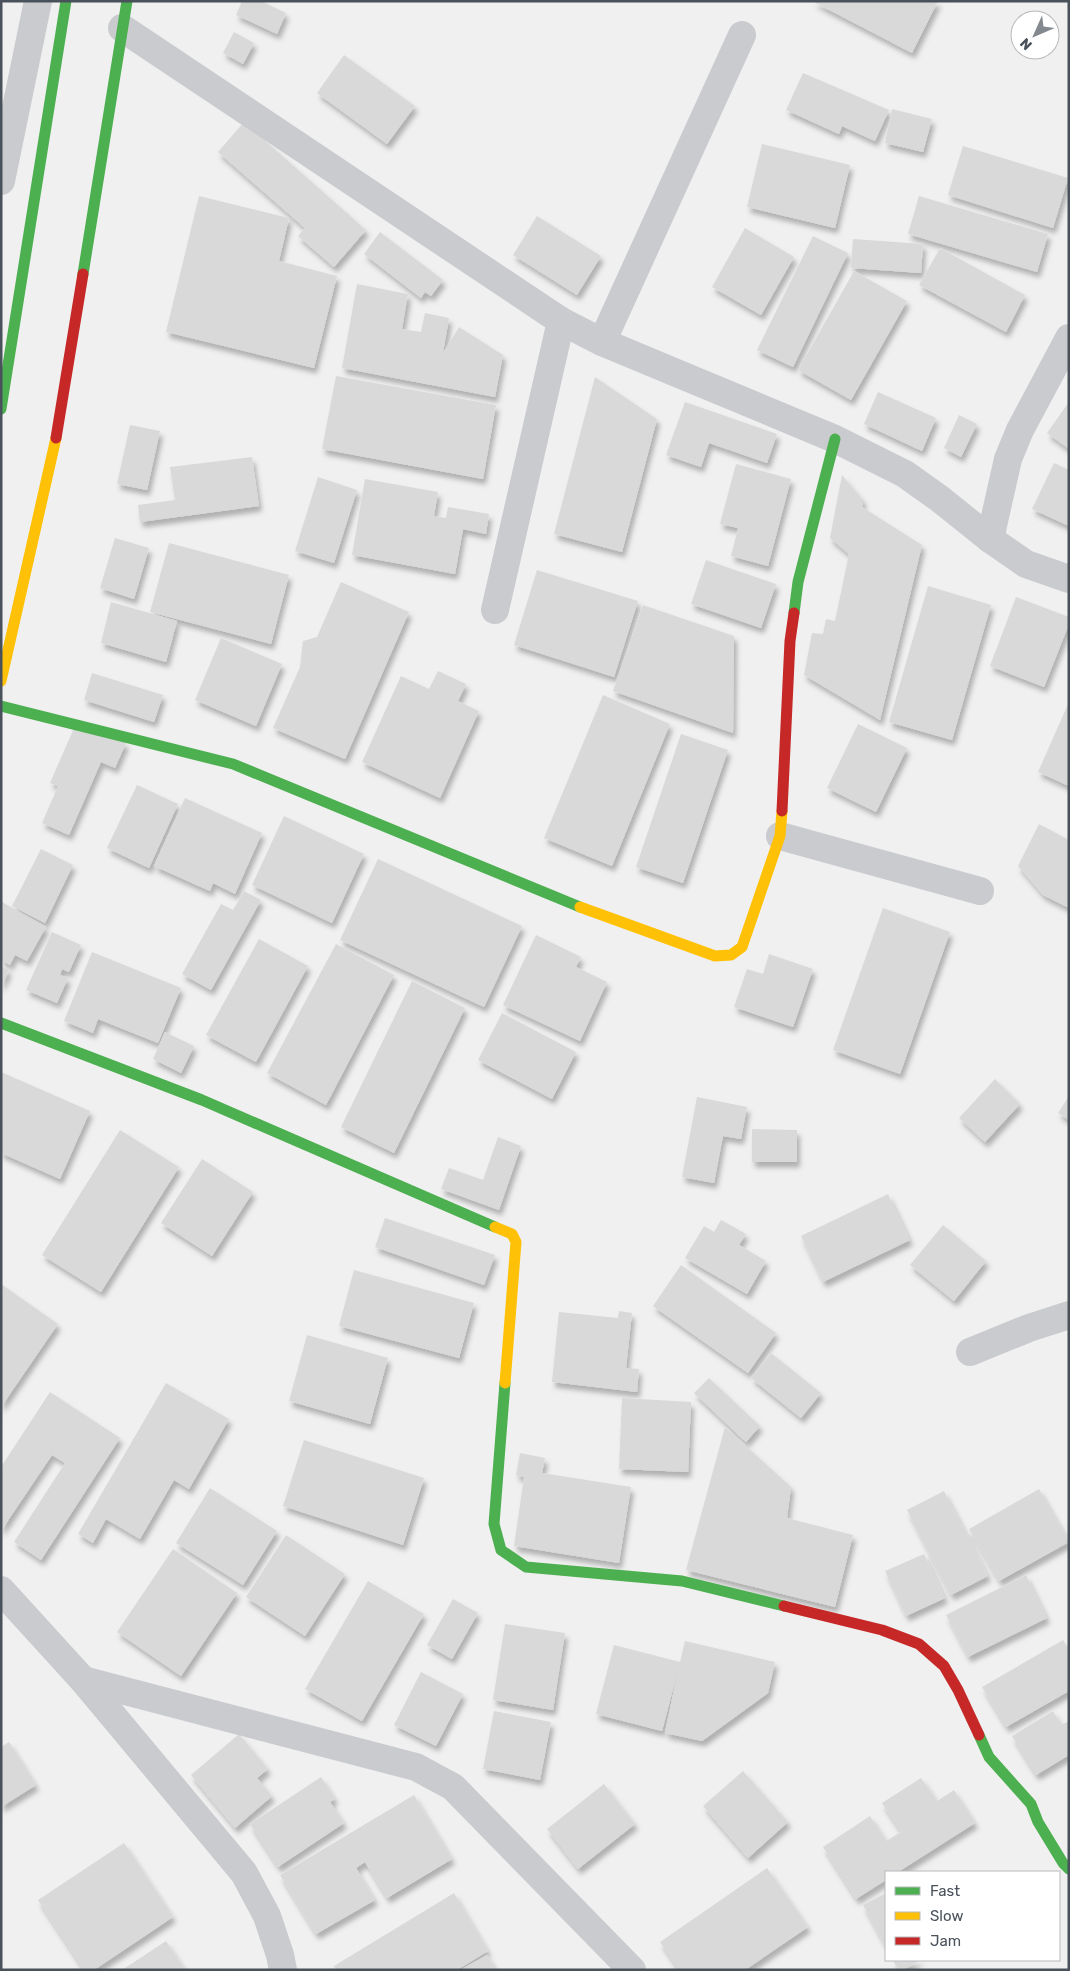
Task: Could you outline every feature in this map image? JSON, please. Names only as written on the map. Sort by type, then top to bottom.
[{"type":"street","points":[[1,181],[38,1]]},
{"type":"street","points":[[1,409],[66,1]]},
{"type":"street","points":[[1,681],[56,440],[127,1]]},
{"type":"street","points":[[122,28],[561,321],[602,342],[835,439],[905,474],[1026,564],[1069,580]]},
{"type":"street","points":[[602,342],[742,35]]},
{"type":"street","points":[[495,610],[561,321]]},
{"type":"street","points":[[990,539],[1008,459],[1020,430],[1069,338]]},
{"type":"street","points":[[1,706],[233,764],[564,901],[716,956],[730,955],[742,947],[780,836],[784,794],[790,641],[798,582],[835,439]]},
{"type":"street","points":[[780,836],[980,891]]},
{"type":"street","points":[[1,1024],[202,1100],[512,1234],[516,1242],[494,1524],[501,1550],[526,1567],[682,1581],[882,1630],[918,1644],[944,1666],[958,1690],[989,1757],[1031,1804],[1038,1822],[1063,1863],[1069,1869]]},
{"type":"street","points":[[970,1352],[1029,1328],[1069,1316]]},
{"type":"street","points":[[1,1590],[82,1680],[244,1873],[266,1916],[280,1955],[283,1970]]},
{"type":"street","points":[[82,1680],[416,1767],[453,1787],[632,1970]]},
{"type":"building","points":[[242,1],[261,1],[286,13],[277,34],[236,15]]},
{"type":"building","points":[[812,1],[938,1],[912,53]]},
{"type":"building","points":[[234,32],[254,43],[243,64],[223,53]]},
{"type":"building","points":[[344,55],[415,106],[387,144],[317,93]]},
{"type":"building","points":[[803,73],[889,110],[875,141],[842,126],[839,134],[786,110]]},
{"type":"building","points":[[892,109],[932,119],[923,152],[885,143]]},
{"type":"building","points":[[244,122],[366,230],[334,267],[298,236],[305,228],[218,152]]},
{"type":"building","points":[[762,144],[850,165],[835,228],[747,207]]},
{"type":"building","points":[[963,146],[1068,178],[1053,228],[948,195]]},
{"type":"building","points":[[199,196],[289,218],[279,261],[337,276],[314,368],[166,332]]},
{"type":"building","points":[[919,196],[1048,234],[1037,272],[908,234]]},
{"type":"building","points":[[537,216],[601,256],[577,295],[513,255]]},
{"type":"building","points":[[745,228],[794,257],[761,315],[712,287]]},
{"type":"building","points":[[380,232],[443,280],[431,296],[425,292],[421,298],[364,254]]},
{"type":"building","points":[[813,236],[848,253],[793,367],[757,350]]},
{"type":"building","points":[[853,239],[923,244],[921,273],[851,268]]},
{"type":"building","points":[[940,248],[1025,295],[1006,332],[919,285]]},
{"type":"building","points":[[854,271],[907,301],[851,400],[798,370]]},
{"type":"building","points":[[357,284],[408,294],[402,329],[421,332],[425,313],[449,318],[443,353],[459,327],[503,355],[495,397],[342,368]]},
{"type":"building","points":[[336,376],[496,405],[483,479],[322,449]]},
{"type":"building","points":[[595,377],[657,419],[622,552],[554,534]]},
{"type":"building","points":[[878,392],[936,418],[922,451],[864,424]]},
{"type":"building","points":[[685,402],[777,434],[767,463],[709,443],[701,467],[666,455]]},
{"type":"building","points":[[1069,402],[1069,449],[1047,433]]},
{"type":"building","points":[[959,415],[977,424],[961,457],[944,448]]},
{"type":"building","points":[[130,425],[160,431],[147,490],[117,484]]},
{"type":"building","points":[[252,457],[259,506],[140,522],[138,505],[175,500],[170,467]]},
{"type":"building","points":[[1054,463],[1069,470],[1069,526],[1032,509]]},
{"type":"building","points":[[736,464],[791,479],[768,566],[731,556],[738,528],[720,524]]},
{"type":"building","points":[[842,475],[863,500],[862,507],[922,545],[880,720],[804,675],[812,633],[823,634],[826,619],[835,621],[849,554],[830,538]]},
{"type":"building","points":[[318,477],[357,490],[334,563],[295,551]]},
{"type":"building","points":[[365,479],[438,492],[434,516],[446,518],[448,507],[489,514],[486,534],[463,529],[455,574],[352,555]]},
{"type":"building","points":[[115,538],[149,548],[134,599],[100,588]]},
{"type":"building","points":[[169,543],[289,575],[271,644],[150,612]]},
{"type":"building","points":[[706,560],[776,584],[761,628],[691,604]]},
{"type":"building","points":[[537,570],[638,601],[614,677],[514,645]]},
{"type":"building","points":[[341,582],[409,612],[345,759],[273,728],[300,667],[303,641],[317,637]]},
{"type":"building","points":[[928,586],[991,605],[952,740],[889,722]]},
{"type":"building","points":[[1016,597],[1069,617],[1069,624],[1044,687],[990,666]]},
{"type":"building","points":[[111,602],[177,621],[166,662],[101,643]]},
{"type":"building","points":[[643,605],[734,636],[733,733],[613,691]]},
{"type":"building","points":[[221,638],[282,664],[256,726],[195,700]]},
{"type":"building","points":[[438,671],[466,684],[458,701],[479,711],[440,798],[362,762],[401,676],[429,689]]},
{"type":"building","points":[[92,673],[163,695],[154,722],[84,700]]},
{"type":"building","points":[[603,695],[670,724],[612,866],[544,838]]},
{"type":"building","points":[[1069,702],[1069,786],[1038,772]]},
{"type":"building","points":[[77,721],[126,743],[115,768],[101,762],[69,835],[42,823],[58,786],[50,783]]},
{"type":"building","points":[[858,724],[907,748],[876,812],[827,788]]},
{"type":"building","points":[[681,734],[728,750],[683,883],[636,867]]},
{"type":"building","points":[[137,785],[178,804],[149,868],[107,848]]},
{"type":"building","points":[[185,798],[262,833],[235,894],[213,883],[210,891],[154,866]]},
{"type":"building","points":[[284,816],[364,854],[332,923],[252,885]]},
{"type":"building","points":[[1039,824],[1069,840],[1069,908],[1043,895],[1018,866]]},
{"type":"building","points":[[41,849],[73,865],[45,923],[12,906]]},
{"type":"building","points":[[378,859],[522,926],[484,1007],[340,940]]},
{"type":"building","points":[[244,891],[261,900],[211,990],[182,974],[221,904],[233,910]]},
{"type":"building","points":[[2,902],[46,927],[27,961],[15,955],[10,965],[1,960]]},
{"type":"building","points":[[883,908],[950,932],[900,1074],[833,1050]]},
{"type":"building","points":[[52,932],[81,945],[69,972],[62,969],[60,975],[68,978],[57,1003],[26,990]]},
{"type":"building","points":[[536,935],[581,957],[576,967],[607,982],[580,1041],[503,1005]]},
{"type":"building","points":[[259,939],[308,966],[256,1062],[206,1035]]},
{"type":"building","points":[[336,944],[394,975],[326,1105],[267,1073]]},
{"type":"building","points":[[92,952],[181,988],[158,1043],[98,1019],[93,1033],[64,1021]]},
{"type":"building","points":[[769,954],[813,969],[793,1027],[734,1007],[747,969],[763,974]]},
{"type":"building","points":[[1,966],[9,970],[1,987]]},
{"type":"building","points":[[412,981],[465,1008],[394,1153],[341,1127]]},
{"type":"building","points":[[502,1013],[576,1052],[552,1099],[478,1060]]},
{"type":"building","points":[[165,1032],[194,1046],[181,1073],[153,1059]]},
{"type":"building","points":[[1,1072],[90,1111],[60,1179],[1,1153]]},
{"type":"building","points":[[995,1079],[1020,1104],[985,1142],[959,1118]]},
{"type":"building","points":[[1069,1096],[1069,1120],[1058,1113]]},
{"type":"building","points":[[697,1097],[747,1107],[741,1139],[723,1136],[714,1183],[682,1177]]},
{"type":"building","points":[[752,1129],[797,1130],[797,1162],[752,1162]]},
{"type":"building","points":[[120,1130],[179,1167],[101,1292],[42,1255]]},
{"type":"building","points":[[498,1137],[521,1146],[499,1210],[441,1189],[449,1168],[483,1180]]},
{"type":"building","points":[[202,1159],[253,1192],[212,1256],[161,1223]]},
{"type":"building","points":[[888,1194],[910,1240],[823,1282],[801,1236]]},
{"type":"building","points":[[385,1218],[495,1255],[484,1285],[375,1247]]},
{"type":"building","points":[[721,1220],[746,1234],[739,1245],[766,1261],[747,1294],[685,1258],[704,1226],[714,1232]]},
{"type":"building","points":[[943,1225],[986,1261],[954,1301],[910,1265]]},
{"type":"building","points":[[681,1265],[776,1333],[748,1373],[653,1306]]},
{"type":"building","points":[[354,1270],[474,1303],[459,1358],[339,1326]]},
{"type":"building","points":[[1,1284],[58,1324],[1,1407]]},
{"type":"building","points":[[619,1311],[632,1313],[626,1368],[639,1369],[637,1392],[552,1382],[559,1312],[618,1318]]},
{"type":"building","points":[[307,1335],[388,1358],[370,1424],[289,1401]]},
{"type":"building","points":[[771,1353],[821,1393],[801,1418],[751,1378]]},
{"type":"building","points":[[709,1378],[760,1426],[746,1442],[694,1393]]},
{"type":"building","points":[[166,1383],[229,1419],[189,1489],[174,1480],[140,1539],[106,1519],[93,1543],[78,1534]]},
{"type":"building","points":[[50,1392],[120,1438],[41,1560],[14,1542],[65,1463],[52,1455],[1,1531],[1,1467]]},
{"type":"building","points":[[622,1398],[691,1402],[688,1472],[619,1469]]},
{"type":"building","points":[[725,1427],[791,1487],[787,1518],[853,1535],[835,1607],[686,1570]]},
{"type":"building","points":[[304,1440],[424,1478],[403,1545],[283,1506]]},
{"type":"building","points":[[520,1453],[545,1458],[542,1473],[631,1487],[619,1563],[514,1546],[524,1477],[516,1475]]},
{"type":"building","points":[[210,1488],[277,1531],[243,1585],[176,1543]]},
{"type":"building","points":[[1039,1489],[1069,1542],[999,1581],[969,1529]]},
{"type":"building","points":[[944,1491],[988,1576],[951,1595],[907,1510]]},
{"type":"building","points":[[286,1535],[345,1574],[305,1636],[246,1597]]},
{"type":"building","points":[[173,1549],[237,1593],[181,1676],[117,1632]]},
{"type":"building","points":[[924,1554],[945,1598],[906,1616],[885,1571]]},
{"type":"building","points":[[1026,1575],[1047,1618],[968,1657],[946,1615]]},
{"type":"building","points":[[368,1581],[424,1614],[362,1721],[305,1689]]},
{"type":"building","points":[[453,1599],[478,1613],[452,1659],[427,1645]]},
{"type":"building","points":[[505,1624],[565,1633],[553,1710],[493,1700]]},
{"type":"building","points":[[1063,1640],[1069,1650],[1069,1691],[1006,1727],[982,1687]]},
{"type":"building","points":[[685,1641],[775,1662],[768,1693],[702,1741],[665,1733],[678,1670],[662,1731],[596,1714],[614,1645],[680,1662]]},
{"type":"building","points":[[421,1672],[463,1694],[436,1746],[394,1725]]},
{"type":"building","points":[[494,1711],[551,1722],[540,1780],[483,1769]]},
{"type":"building","points":[[1053,1711],[1061,1725],[1069,1721],[1069,1755],[1036,1775],[1012,1736]]},
{"type":"building","points":[[239,1734],[268,1769],[257,1778],[272,1796],[235,1828],[191,1775]]},
{"type":"building","points":[[9,1742],[36,1785],[1,1807],[1,1747]]},
{"type":"building","points":[[743,1771],[788,1822],[748,1858],[703,1806]]},
{"type":"building","points":[[321,1777],[335,1799],[330,1802],[344,1823],[278,1867],[250,1824]]},
{"type":"building","points":[[921,1778],[937,1801],[954,1790],[975,1823],[900,1871],[885,1871],[885,1881],[856,1899],[823,1847],[870,1816],[886,1841],[901,1832],[882,1803]]},
{"type":"building","points":[[604,1784],[635,1824],[578,1869],[547,1829]]},
{"type":"building","points":[[414,1795],[452,1859],[387,1898],[365,1862],[356,1868],[375,1900],[316,1934],[280,1875]]},
{"type":"building","points":[[124,1843],[173,1917],[94,1970],[84,1970],[38,1900]]},
{"type":"building","points":[[767,1868],[808,1927],[745,1970],[679,1970],[660,1942]]},
{"type":"building","points":[[454,1893],[488,1951],[457,1970],[336,1970],[334,1966]]},
{"type":"building","points":[[885,1894],[885,1945],[863,1905]]},
{"type":"building","points":[[166,1941],[185,1970],[122,1970]]},
{"type":"building","points":[[487,1955],[496,1970],[460,1970]]},
{"type":"building","points":[[894,1961],[919,1961],[903,1970],[898,1970]]},
{"type":"traffic: fast","points":[[1,409],[66,1]]},
{"type":"traffic: fast","points":[[83,274],[127,1]]},
{"type":"traffic: fast","points":[[794,613],[798,582],[835,439]]},
{"type":"traffic: fast","points":[[1,706],[233,764],[580,907]]},
{"type":"traffic: fast","points":[[1,1023],[202,1100],[495,1227]]},
{"type":"traffic: fast","points":[[505,1383],[494,1524],[501,1550],[526,1567],[682,1581],[784,1606]]},
{"type":"traffic: fast","points":[[979,1735],[989,1757],[1031,1804],[1038,1822],[1063,1863],[1069,1869]]},
{"type":"traffic: slow","points":[[1,681],[56,438]]},
{"type":"traffic: slow","points":[[580,907],[715,956],[731,955],[742,947],[780,836],[782,811]]},
{"type":"traffic: slow","points":[[495,1227],[512,1234],[516,1242],[505,1383]]},
{"type":"traffic: jam","points":[[56,438],[83,274]]},
{"type":"traffic: jam","points":[[782,811],[790,641],[794,613]]},
{"type":"traffic: jam","points":[[784,1606],[882,1630],[919,1644],[944,1666],[958,1690],[979,1735]]}]
